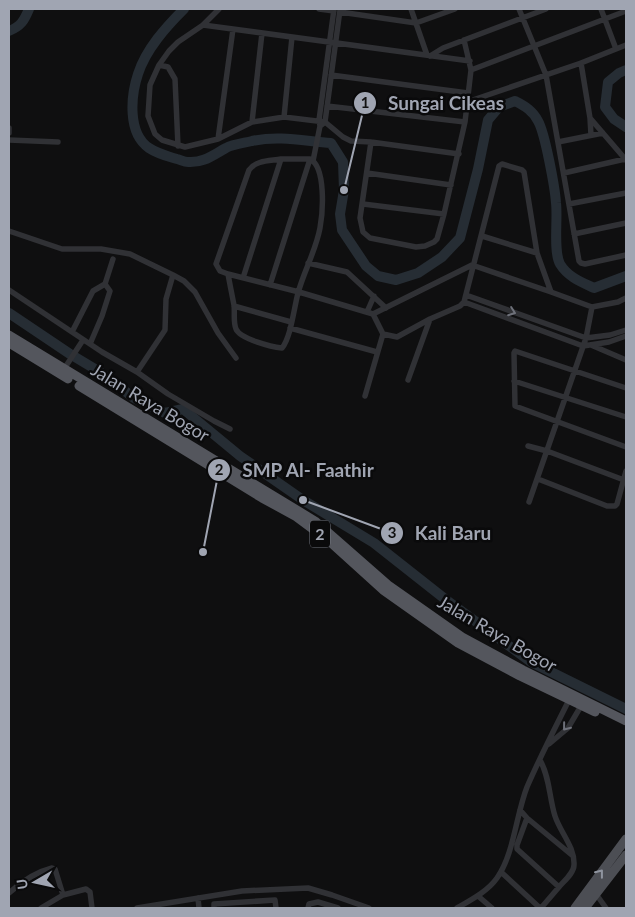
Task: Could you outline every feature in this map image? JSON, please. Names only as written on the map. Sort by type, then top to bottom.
[{"type":"highway","name":"Jalan Raya Bogor","points":[[9,335],[263,491],[296,509],[334,537],[388,585],[462,637],[569,700],[626,728]]},
{"type":"highway","name":"Jalan Raya Bogor","points":[[9,343],[262,498],[295,516],[330,542],[383,590],[458,643],[626,721]]},
{"type":"main road","points":[[575,908],[626,839]]},
{"type":"main road","points":[[585,908],[626,855]]},
{"type":"street","points":[[218,9],[203,25],[174,46],[159,66],[150,85],[148,116],[154,134],[162,140],[178,146],[185,146],[218,139],[252,122],[284,117],[321,122],[346,139],[459,154]]},
{"type":"street","points":[[319,9],[337,10],[416,23],[455,9]]},
{"type":"street","points":[[411,9],[429,56]]},
{"type":"street","points":[[519,9],[546,75],[574,234],[581,263],[626,255]]},
{"type":"street","points":[[429,56],[443,48],[546,9]]},
{"type":"street","points":[[601,9],[616,49]]},
{"type":"street","points":[[270,285],[319,135],[337,10]]},
{"type":"street","points":[[471,70],[626,11]]},
{"type":"street","points":[[203,25],[470,61]]},
{"type":"street","points":[[218,139],[233,29]]},
{"type":"street","points":[[252,122],[262,33]]},
{"type":"street","points":[[284,117],[292,37]]},
{"type":"street","points":[[371,142],[360,218],[361,226],[368,237],[416,247],[425,246],[437,239],[459,154],[465,122],[471,70],[464,40]]},
{"type":"street","points":[[321,122],[327,106],[333,42]]},
{"type":"street","points":[[467,102],[581,63],[626,45]]},
{"type":"street","points":[[581,63],[592,135]]},
{"type":"street","points":[[159,66],[168,67],[175,78],[178,146]]},
{"type":"street","points":[[331,74],[468,93]]},
{"type":"street","points":[[327,106],[465,122]]},
{"type":"street","points":[[564,173],[626,160],[590,118]]},
{"type":"street","points":[[9,128],[9,133]]},
{"type":"street","points":[[558,142],[603,133]]},
{"type":"street","points":[[9,140],[58,142]]},
{"type":"street","points":[[313,158],[258,162],[252,165],[216,264],[220,271],[370,313],[386,308],[472,265],[592,307],[618,302],[626,298]]},
{"type":"street","points":[[228,274],[236,329],[240,334],[255,341],[282,348],[285,344],[299,292],[320,229],[322,207],[321,178],[313,158]]},
{"type":"street","points":[[243,278],[281,160]]},
{"type":"street","points":[[374,296],[370,313],[383,334],[397,337],[430,319],[460,306],[464,302],[499,166],[502,164],[524,172],[536,253],[551,292]]},
{"type":"street","points":[[367,172],[451,184]]},
{"type":"street","points":[[569,204],[626,192]]},
{"type":"street","points":[[363,204],[444,214]]},
{"type":"street","points":[[574,234],[626,223]]},
{"type":"street","points":[[9,231],[62,249],[101,249],[130,254],[173,275],[195,292],[218,333],[236,358]]},
{"type":"street","points":[[482,236],[536,253]]},
{"type":"street","points":[[72,332],[93,291],[105,284],[113,259]]},
{"type":"street","points":[[308,263],[347,272],[386,308]]},
{"type":"street","points":[[137,372],[165,330],[166,299],[173,275]]},
{"type":"street","points":[[90,344],[109,296],[110,291],[105,284]]},
{"type":"street","points":[[9,290],[168,394],[230,429]]},
{"type":"street","points":[[466,295],[586,338],[610,335],[626,330]]},
{"type":"street","points":[[464,302],[583,346],[608,342],[626,336]]},
{"type":"street","points":[[234,306],[377,352]]},
{"type":"street","points":[[529,502],[586,338],[592,307]]},
{"type":"street","points":[[408,380],[430,319]]},
{"type":"street","points":[[365,396],[383,334]]},
{"type":"street","points":[[64,369],[83,340]]},
{"type":"street","points":[[608,342],[609,352]]},
{"type":"street","points":[[590,345],[626,360]]},
{"type":"street","points":[[626,388],[514,353],[515,406],[626,447]]},
{"type":"street","points":[[514,381],[626,417]]},
{"type":"street","points":[[528,446],[547,451],[624,480]]},
{"type":"street","points":[[538,479],[606,506],[615,506],[626,471]]},
{"type":"street","points":[[457,908],[478,896],[496,880],[501,872],[509,852],[527,787],[569,700]]},
{"type":"street","points":[[547,745],[568,728],[581,706]]},
{"type":"street","points":[[501,872],[540,908],[574,869],[571,848],[555,817],[546,771],[540,760]]},
{"type":"street","points":[[520,810],[526,818],[573,856]]},
{"type":"street","points":[[526,818],[517,845],[518,849],[559,887]]},
{"type":"street","points":[[9,889],[40,872],[54,868],[63,895]]},
{"type":"street","points":[[9,892],[17,885]]},
{"type":"street","points":[[137,908],[242,891],[308,888],[332,894],[369,908]]},
{"type":"street","points":[[41,908],[63,895],[88,890],[92,908]]},
{"type":"street","points":[[596,894],[606,908]]},
{"type":"street","points":[[478,896],[492,908]]},
{"type":"street","points":[[198,898],[200,908]]},
{"type":"street","points":[[214,908],[214,904],[249,905],[275,900],[276,908]]},
{"type":"street","points":[[308,908],[309,904],[318,902],[338,908]]},
{"type":"waterway","points":[[9,31],[22,23],[29,9]]},
{"type":"waterway","points":[[184,9],[151,47],[138,74],[133,103],[134,124],[142,141],[152,150],[187,162],[194,162],[208,158],[226,148],[262,139],[282,138],[331,143],[343,162],[344,190],[340,214],[342,230],[366,266],[378,276],[396,280],[418,273],[442,257],[460,238],[478,169],[488,120],[499,107],[515,101],[534,114],[544,137],[555,196],[558,258],[563,269],[571,276],[594,288],[626,276]]},
{"type":"waterway","points":[[626,70],[608,82],[605,107],[614,119],[626,127]]},
{"type":"waterway","points":[[9,313],[100,372],[134,398],[165,413],[183,409],[240,456],[303,500],[374,543],[445,599],[531,662],[626,709]]},
{"type":"place","name":"Sungai Cikeas","points":[[344,190]]},
{"type":"place","name":"Kali Baru","points":[[303,500]]},
{"type":"place","name":"SMP Al- Faathir","points":[[203,552]]}]
